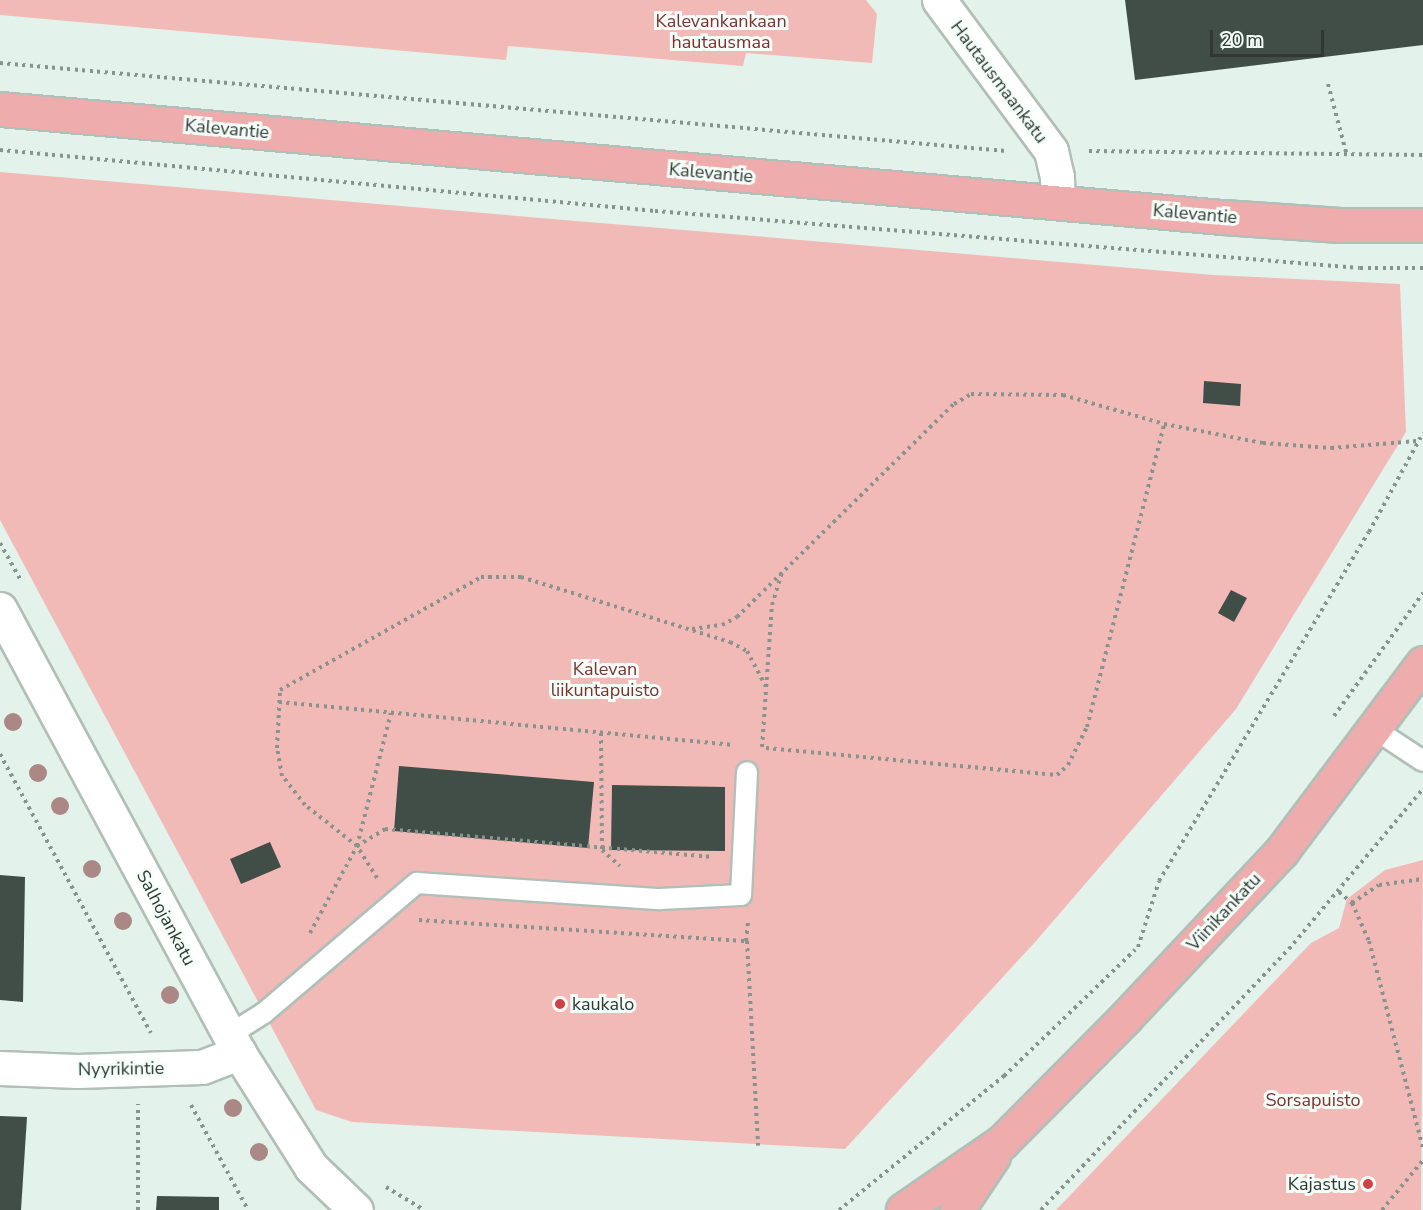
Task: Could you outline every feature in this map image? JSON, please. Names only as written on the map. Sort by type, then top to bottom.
[{"type":"main road","name":"Kalevantie","points":[[0,109],[1340,225],[1423,225]]},
{"type":"main road","name":"Viinikankatu","points":[[957,1210],[1002,1142],[1281,852],[1376,730],[1423,663]]},
{"type":"main road","name":"Viinikankatu","points":[[903,1210],[1002,1142]]},
{"type":"street","name":"Hautausmaankatu","points":[[939,0],[1051,151],[1057,177],[1058,202]]},
{"type":"street","name":"Salhojankatu","points":[[0,609],[234,1044],[311,1167],[356,1210]]},
{"type":"street","name":"Nyyrikintie","points":[[0,1068],[172,1068],[215,1065],[234,1044]]},
{"type":"lane","points":[[1376,730],[1423,760]]},
{"type":"lane","points":[[234,1044],[264,1013],[417,883],[660,899],[741,895],[754,765]]},
{"type":"path","points":[[0,63],[988,151],[1423,155]]},
{"type":"path","points":[[1328,84],[1347,156]]},
{"type":"path","points":[[0,150],[667,212],[1360,268],[1423,268]]},
{"type":"path","points":[[681,628],[699,630],[722,626],[737,617],[954,404],[971,394],[1063,395],[1164,424],[1263,443],[1330,448],[1417,441]]},
{"type":"path","points":[[750,747],[1057,775],[1068,765],[1087,727],[1164,424]]},
{"type":"path","points":[[1138,947],[1159,881],[1369,532],[1423,433]]},
{"type":"path","points":[[754,765],[762,748],[772,605],[783,573]]},
{"type":"path","points":[[747,941],[657,937],[402,918],[357,846],[305,804],[282,776],[277,748],[279,702],[280,690],[481,578],[521,577],[747,651],[766,686]]},
{"type":"path","points":[[1327,725],[1423,593]]},
{"type":"path","points":[[279,702],[739,746]]},
{"type":"path","points":[[308,937],[357,846],[392,713]]},
{"type":"path","points":[[602,733],[602,850],[660,899],[657,937]]},
{"type":"path","points":[[0,754],[248,1210]]},
{"type":"path","points":[[1041,1210],[1179,1067],[1340,892],[1423,788]]},
{"type":"path","points":[[357,846],[385,829],[602,850],[743,859]]},
{"type":"path","points":[[1352,903],[1378,885],[1423,879]]},
{"type":"path","points":[[1340,892],[1352,903],[1369,941],[1423,1149]]},
{"type":"path","points":[[749,918],[747,941],[758,1146]]},
{"type":"path","points":[[839,1210],[1004,1076],[1146,938]]},
{"type":"path","points":[[138,1210],[139,1091]]},
{"type":"path","points":[[1382,1210],[1423,1160]]},
{"type":"green space","name":"Kalevankankaan hautausmaa","points":[[0,0],[866,0],[877,14],[872,63],[746,53],[743,66],[508,46],[506,60],[0,15]]},
{"type":"green space","name":"Kalevan liikuntapuisto","points":[[0,172],[1213,275],[1400,284],[1406,432],[1236,709],[1036,941],[845,1149],[352,1122],[316,1110],[0,520]]},
{"type":"green space","name":"Sorsapuisto","points":[[1423,860],[1421,1210],[1056,1210],[1311,943],[1339,928],[1347,899],[1385,870]]},
{"type":"building","points":[[1125,0],[1423,0],[1423,45],[1135,80]]},
{"type":"building","points":[[1204,381],[1241,384],[1240,406],[1203,403]]},
{"type":"building","points":[[1231,590],[1247,598],[1234,622],[1218,613]]},
{"type":"building","points":[[399,766],[594,782],[588,848],[394,831]]},
{"type":"building","points":[[612,785],[725,787],[725,851],[611,850]]},
{"type":"building","points":[[270,842],[281,867],[241,884],[230,859]]},
{"type":"building","points":[[0,875],[25,877],[23,1002],[0,1000]]},
{"type":"building","points":[[0,1116],[27,1117],[21,1210],[0,1210]]},
{"type":"building","points":[[157,1196],[219,1197],[219,1210],[156,1210]]},
{"type":"place","name":"kaukalo","points":[[560,1004]]},
{"type":"place","name":"Kajastus","points":[[1368,1184]]}]
